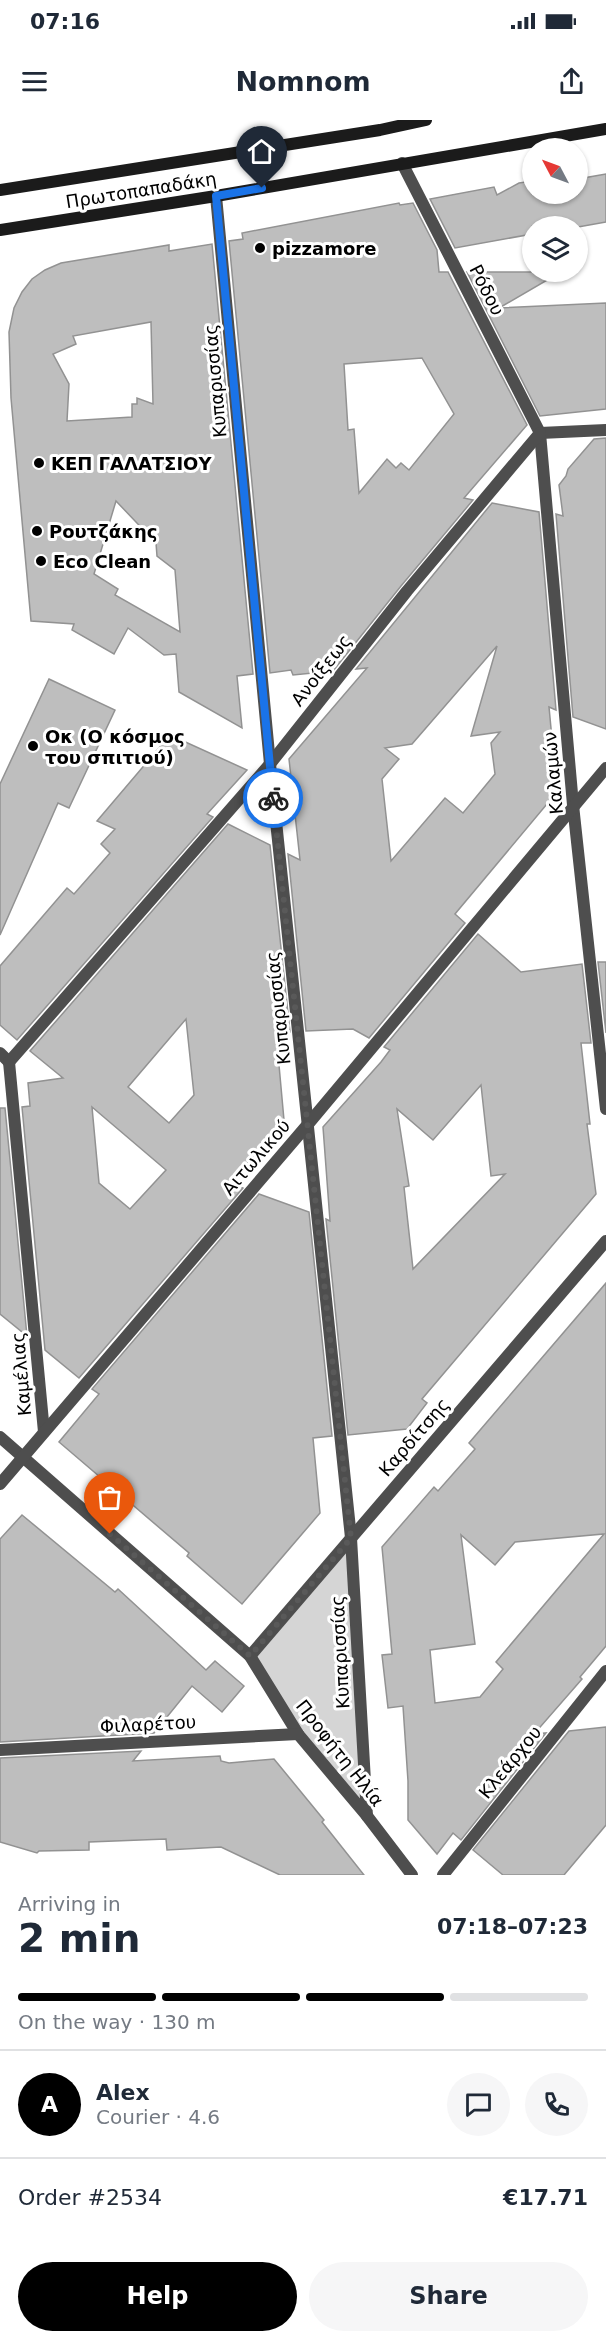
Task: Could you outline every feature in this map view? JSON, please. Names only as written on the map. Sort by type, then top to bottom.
[{"type":"main road","name":"Πρωτοπαπαδάκη","points":[[0,190],[377,125],[426,120]]},
{"type":"main road","name":"Πρωτοπαπαδάκη","points":[[0,230],[216,196],[606,129]]},
{"type":"street","name":"Ρόδου","points":[[402,164],[540,433]]},
{"type":"street","name":"Κυπαρισσίας","points":[[216,196],[270,764],[351,1538],[367,1816]]},
{"type":"street","points":[[540,433],[606,430]]},
{"type":"street","name":"Ανοίξεως","points":[[5,1057],[270,764],[407,591],[540,433]]},
{"type":"street","name":"Καλαμών","points":[[540,433],[573,805],[606,1109]]},
{"type":"street","name":"Αιτωλικού","points":[[0,1484],[309,1123],[606,768]]},
{"type":"street","name":"Καμέλιας","points":[[5,1057],[44,1432]]},
{"type":"street","name":"Καρδίτσης","points":[[250,1656],[606,1241]]},
{"type":"street","name":"Προφήτη Ηλία","points":[[0,1437],[250,1656],[298,1734],[367,1816],[412,1875]]},
{"type":"street","name":"Κλεάρχου","points":[[443,1875],[606,1671]]},
{"type":"street","name":"Φιλαρέτου","points":[[0,1750],[298,1734]]},
{"type":"shaded area","points":[[351,1538],[367,1816],[298,1734],[250,1656]]},
{"type":"building","points":[[606,174],[606,222],[588,225],[588,216],[522,216],[522,236],[455,248],[430,199],[494,187],[497,195],[522,183],[522,204],[588,204],[588,177]]},
{"type":"building","points":[[399,203],[400,205],[413,203],[437,250],[439,272],[448,272],[527,425],[464,498],[473,500],[333,671],[293,675],[291,670],[270,673],[229,241],[243,239],[242,233]],"holes":[[[422,358],[454,414],[409,470],[401,463],[396,468],[387,459],[359,493],[354,429],[348,430],[344,364]]]},
{"type":"building","points":[[212,244],[253,674],[237,676],[242,728],[179,692],[176,654],[164,655],[128,628],[114,654],[72,630],[74,624],[31,621],[11,398],[9,332],[14,308],[32,279],[61,263],[169,245],[169,251]],"holes":[[[151,322],[153,404],[137,398],[137,404],[132,404],[132,417],[67,421],[69,384],[53,354],[76,344],[73,336]],[[116,501],[156,543],[157,556],[175,570],[180,632],[115,595],[118,589],[94,574]]]},
{"type":"building","points":[[467,272],[522,272],[522,282],[544,282],[499,308],[606,303],[606,409],[540,416]]},
{"type":"building","points":[[606,438],[606,729],[573,717],[556,514],[563,516],[559,485],[568,469],[594,439]]},
{"type":"building","points":[[492,503],[539,512],[556,710],[549,707],[557,792],[455,914],[465,923],[369,1038],[353,1029],[306,1031],[288,854],[300,860],[289,759],[367,668],[356,669]],"holes":[[[497,646],[471,736],[500,732],[491,743],[495,774],[463,813],[445,798],[391,861],[382,779],[399,759],[385,748],[412,744]]]},
{"type":"building","points":[[49,679],[115,710],[69,808],[58,803],[0,935],[0,784]]},
{"type":"building","points":[[170,735],[247,770],[207,814],[213,817],[17,1040],[0,1025],[0,966],[67,888],[74,894],[110,853],[101,844],[115,829],[97,821]]},
{"type":"building","points":[[228,824],[270,845],[290,1032],[276,1032],[284,1120],[230,1183],[243,1188],[79,1378],[45,1350],[22,1107],[30,1106],[28,1083],[63,1078],[30,1051]],"holes":[[[186,1019],[194,1095],[169,1123],[128,1087]],[[92,1107],[166,1170],[130,1209],[99,1183]]]},
{"type":"building","points":[[478,934],[521,972],[582,964],[591,1043],[581,1043],[590,1124],[587,1124],[596,1194],[422,1399],[427,1403],[407,1429],[348,1435],[326,1219],[330,1221],[323,1127],[381,1062],[390,1050],[384,1047]],"holes":[[[481,1085],[491,1176],[505,1174],[413,1269],[404,1187],[409,1186],[397,1109],[433,1140]]]},
{"type":"building","points":[[598,962],[606,962],[606,1033]]},
{"type":"building","points":[[0,1108],[5,1108],[27,1336],[0,1314]]},
{"type":"building","points":[[259,1194],[309,1212],[332,1436],[313,1438],[320,1513],[242,1604],[187,1556],[189,1553],[59,1442],[99,1394],[92,1389]]},
{"type":"building","points":[[606,1283],[606,1646],[580,1677],[582,1679],[534,1734],[546,1733],[461,1840],[453,1833],[437,1854],[408,1820],[403,1706],[388,1708],[382,1655],[392,1654],[382,1547],[434,1487],[438,1491],[475,1449],[469,1443]],"holes":[[[604,1534],[496,1662],[503,1669],[480,1697],[435,1703],[430,1650],[475,1644],[461,1535],[495,1565],[515,1542]]]},
{"type":"building","points":[[22,1515],[115,1592],[118,1589],[206,1670],[215,1661],[244,1686],[222,1712],[192,1686],[154,1733],[0,1742],[0,1539]]},
{"type":"building","points":[[606,1727],[606,1825],[564,1875],[503,1875],[473,1850],[569,1731]]},
{"type":"building","points":[[141,1751],[133,1761],[220,1756],[221,1761],[229,1763],[274,1759],[324,1820],[322,1822],[364,1875],[280,1875],[221,1847],[167,1850],[166,1839],[89,1842],[89,1850],[39,1851],[37,1853],[0,1842],[0,1758]]},
{"type":"way so far","points":[[110,1534],[250,1656],[351,1538],[273,798]]},
{"type":"place","name":"pizzamore","points":[[260,248]]},
{"type":"place","name":"ΚΕΠ ΓΑΛΑΤΣΙΟΥ","points":[[39,463]]},
{"type":"place","name":"Ρουτζάκης","points":[[37,531]]},
{"type":"place","name":"Eco Clean","points":[[41,561]]},
{"type":"place","name":"Οκ (Ο κόσμος του σπιτιού)","points":[[33,746]]},
{"type":"route","points":[[262,188],[216,196],[273,798]]}]
